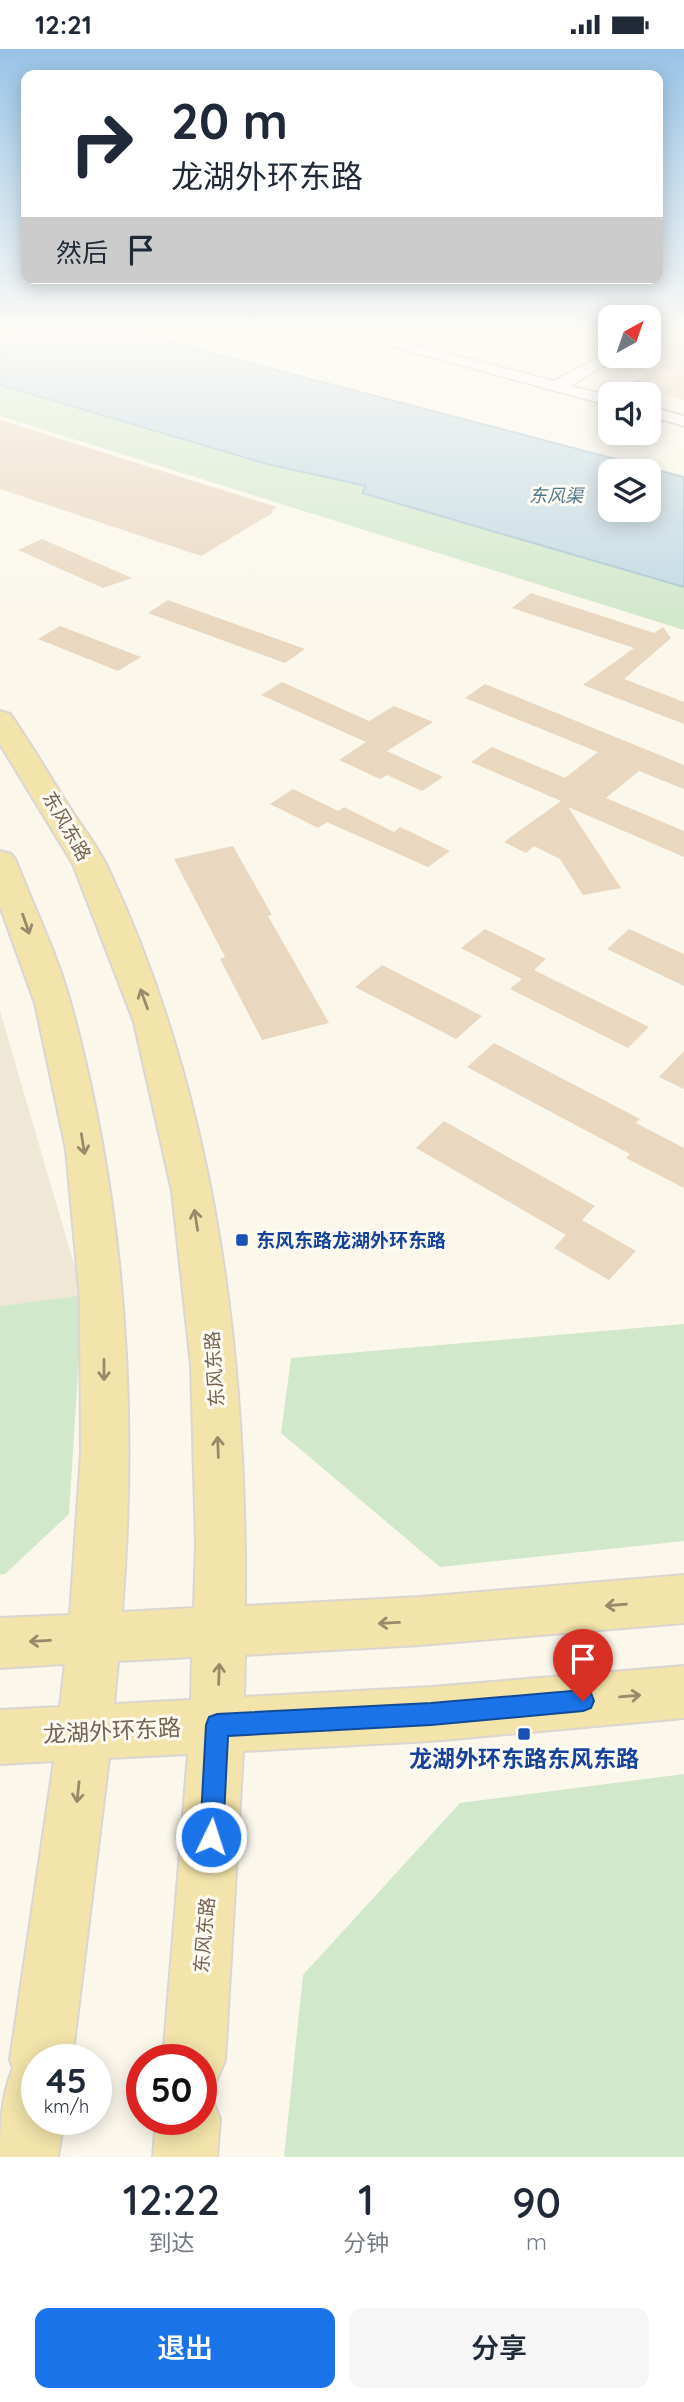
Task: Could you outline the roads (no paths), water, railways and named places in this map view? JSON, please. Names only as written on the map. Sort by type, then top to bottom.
[{"type":"main road","name":"东风东路","points":[[0,720],[69,824],[99,883],[147,1007],[171,1095],[190,1181],[213,1347],[221,1632],[195,2044]]},
{"type":"main road","points":[[0,861],[18,899],[58,1022],[89,1183],[104,1358],[94,1638],[85,1733],[43,2044]]},
{"type":"main road","points":[[0,1643],[420,1621],[684,1599]]},
{"type":"main road","name":"龙湖外环东路","points":[[0,1737],[431,1714],[684,1692]]},
{"type":"main road","points":[[26,2157],[29,2135]]},
{"type":"main road","points":[[185,2157],[187,2135]]},
{"type":"water","name":"东风渠","points":[[143,427],[495,427],[615,459],[598,459],[598,522],[661,522],[661,471],[684,477],[684,587],[362,493],[366,486],[267,464]]},
{"type":"place","name":"东风东路龙湖外环东路","points":[[242,1240]]},
{"type":"place","name":"龙湖外环东路东风东路","points":[[524,1734]]}]
